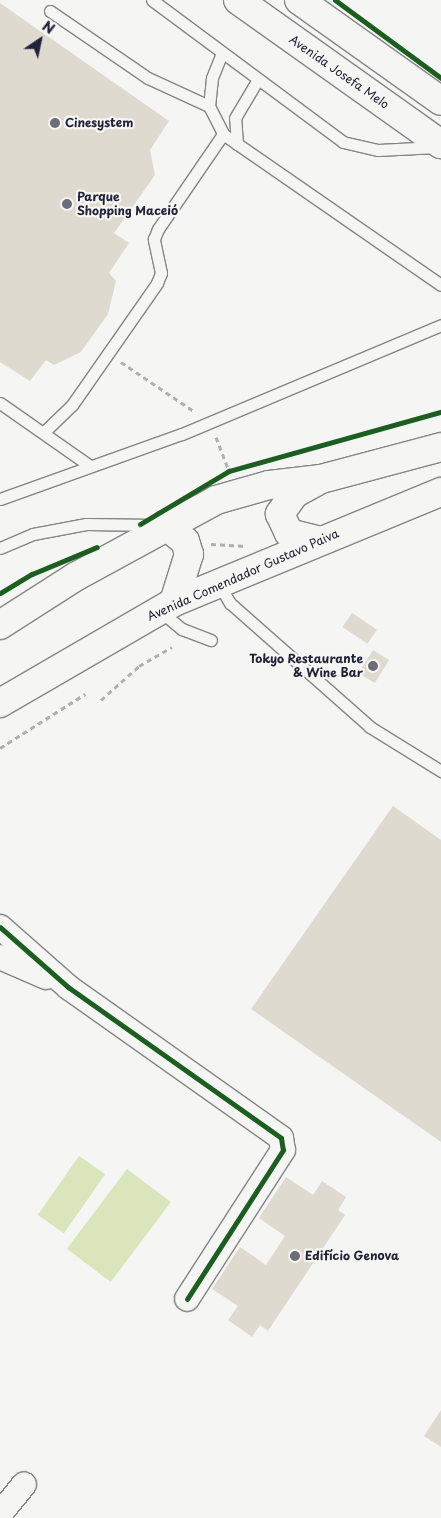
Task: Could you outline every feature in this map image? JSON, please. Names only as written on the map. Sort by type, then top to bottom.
[{"type":"main road","name":"Avenida Josefa Melo","points":[[238,0],[441,145]]},
{"type":"main road","points":[[299,0],[441,101]]},
{"type":"main road","points":[[0,625],[165,525],[242,490],[322,479],[441,448]]},
{"type":"main road","points":[[318,540],[289,533],[280,514],[295,493],[322,479]]},
{"type":"main road","name":"Avenida Comendador Gustavo Paiva","points":[[0,703],[167,606],[220,586],[318,540],[438,497]]},
{"type":"main road","points":[[165,525],[185,541],[189,554],[167,606]]},
{"type":"street","points":[[0,927],[68,987],[281,1138],[283,1150],[187,1299]]},
{"type":"street","points":[[0,957],[68,987]]},
{"type":"street","points":[[0,1514],[24,1484]]},
{"type":"lane","points":[[152,0],[257,81],[343,142],[378,150],[441,145]]},
{"type":"lane","points":[[50,11],[148,78],[209,106]]},
{"type":"lane","points":[[222,54],[212,78],[209,106],[223,134],[441,285]]},
{"type":"lane","points":[[237,144],[235,118],[257,81]]},
{"type":"lane","points":[[44,432],[61,418],[108,354],[161,273],[154,239],[158,229],[223,134]]},
{"type":"lane","points":[[0,499],[210,423],[441,325]]},
{"type":"lane","points":[[0,403],[90,466]]},
{"type":"lane","points":[[0,548],[33,534],[86,524],[165,525]]},
{"type":"lane","points":[[220,586],[230,603],[370,727],[441,771]]},
{"type":"lane","points":[[167,606],[182,630],[211,640]]},
{"type":"path","points":[[108,354],[210,423],[229,471]]},
{"type":"path","points":[[222,476],[238,468]]},
{"type":"path","points":[[208,542],[254,549]]},
{"type":"path","points":[[101,700],[139,666],[172,646]]},
{"type":"path","points":[[0,748],[84,694]]},
{"type":"green space","points":[[79,1156],[105,1174],[64,1233],[38,1215]]},
{"type":"green space","points":[[127,1169],[171,1202],[111,1282],[67,1249]]},
{"type":"building","name":"Parque Shopping Maceió","points":[[0,3],[169,121],[150,150],[155,175],[114,233],[129,243],[109,273],[116,281],[108,314],[81,352],[54,365],[46,360],[30,381],[0,362]]},
{"type":"building","points":[[352,613],[377,630],[367,644],[342,627]]},
{"type":"building","name":"Tokyo Restaurante & Wine Bar","points":[[373,650],[389,660],[375,683],[359,673]]},
{"type":"building","points":[[393,806],[441,840],[441,1142],[251,1009]]},
{"type":"building","name":"Edifício Genova","points":[[286,1177],[313,1195],[322,1181],[346,1197],[338,1210],[345,1215],[268,1331],[260,1325],[252,1337],[228,1320],[238,1306],[212,1289],[240,1247],[266,1265],[285,1236],[259,1218]]},
{"type":"building","points":[[441,1410],[441,1447],[424,1436]]},
{"type":"cycle path","points":[[335,0],[441,78]]},
{"type":"cycle path","points":[[140,524],[229,471],[441,412]]},
{"type":"cycle path","points":[[0,593],[32,574],[97,547]]},
{"type":"cycle path","points":[[0,927],[68,987],[281,1138],[283,1150],[187,1299]]},
{"type":"place","name":"Cinesystem","points":[[55,123]]},
{"type":"place","name":"Parque Shopping Maceió","points":[[67,204]]},
{"type":"place","name":"Tokyo Restaurante & Wine Bar","points":[[373,666]]},
{"type":"place","name":"Edifício Genova","points":[[295,1256]]}]
